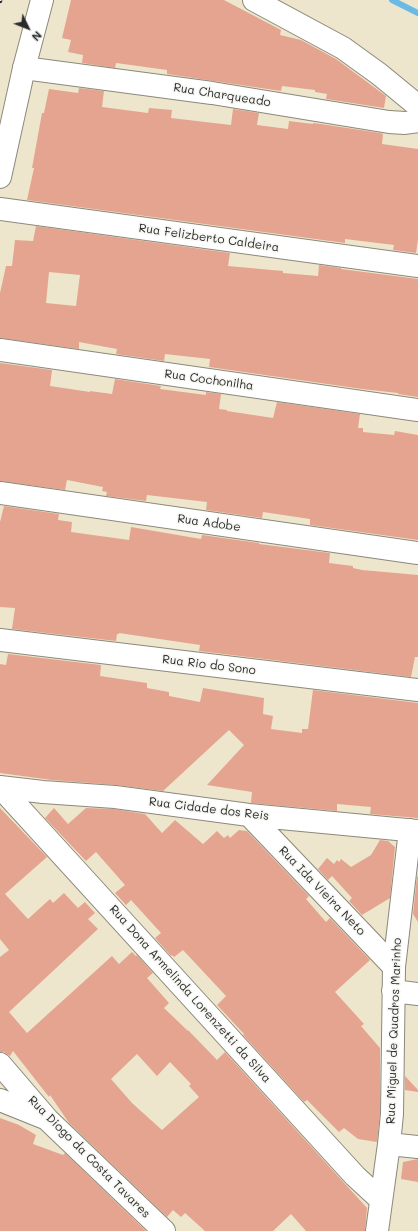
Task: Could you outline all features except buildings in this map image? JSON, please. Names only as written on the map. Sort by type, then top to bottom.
[{"type":"street","points":[[0,177],[24,68],[42,0]]},
{"type":"street","points":[[254,0],[343,48],[379,74],[418,106]]},
{"type":"street","name":"Rua Charqueado","points":[[24,68],[212,93],[389,122],[405,123],[418,121]]},
{"type":"street","name":"Rua Felizberto Caldeira","points":[[0,210],[418,266]]},
{"type":"street","name":"Rua Cochonilha","points":[[0,350],[418,410]]},
{"type":"street","name":"Rua Adobe","points":[[0,493],[418,553]]},
{"type":"street","name":"Rua Rio do Sono","points":[[0,640],[418,690]]},
{"type":"street","name":"Rua Cidade dos Reis","points":[[0,787],[43,792],[115,797],[249,815],[414,831]]},
{"type":"street","name":"Rua Dona Armelinda Lorenzetti da Silva","points":[[0,787],[355,1176],[381,1200]]},
{"type":"street","name":"Rua Ida Vieira Neto","points":[[249,815],[394,967]]},
{"type":"street","name":"Rua Miguel de Quadros Marinho","points":[[377,1231],[390,1144],[392,1114],[394,967],[414,831]]},
{"type":"street","points":[[394,991],[418,994]]},
{"type":"street","name":"Rua Diogo da Costa Tavares","points":[[0,1064],[48,1120],[162,1230]]},
{"type":"street","points":[[0,1100],[48,1120]]},
{"type":"street","points":[[390,1144],[418,1147]]},
{"type":"waterway","points":[[392,0],[418,13]]}]
